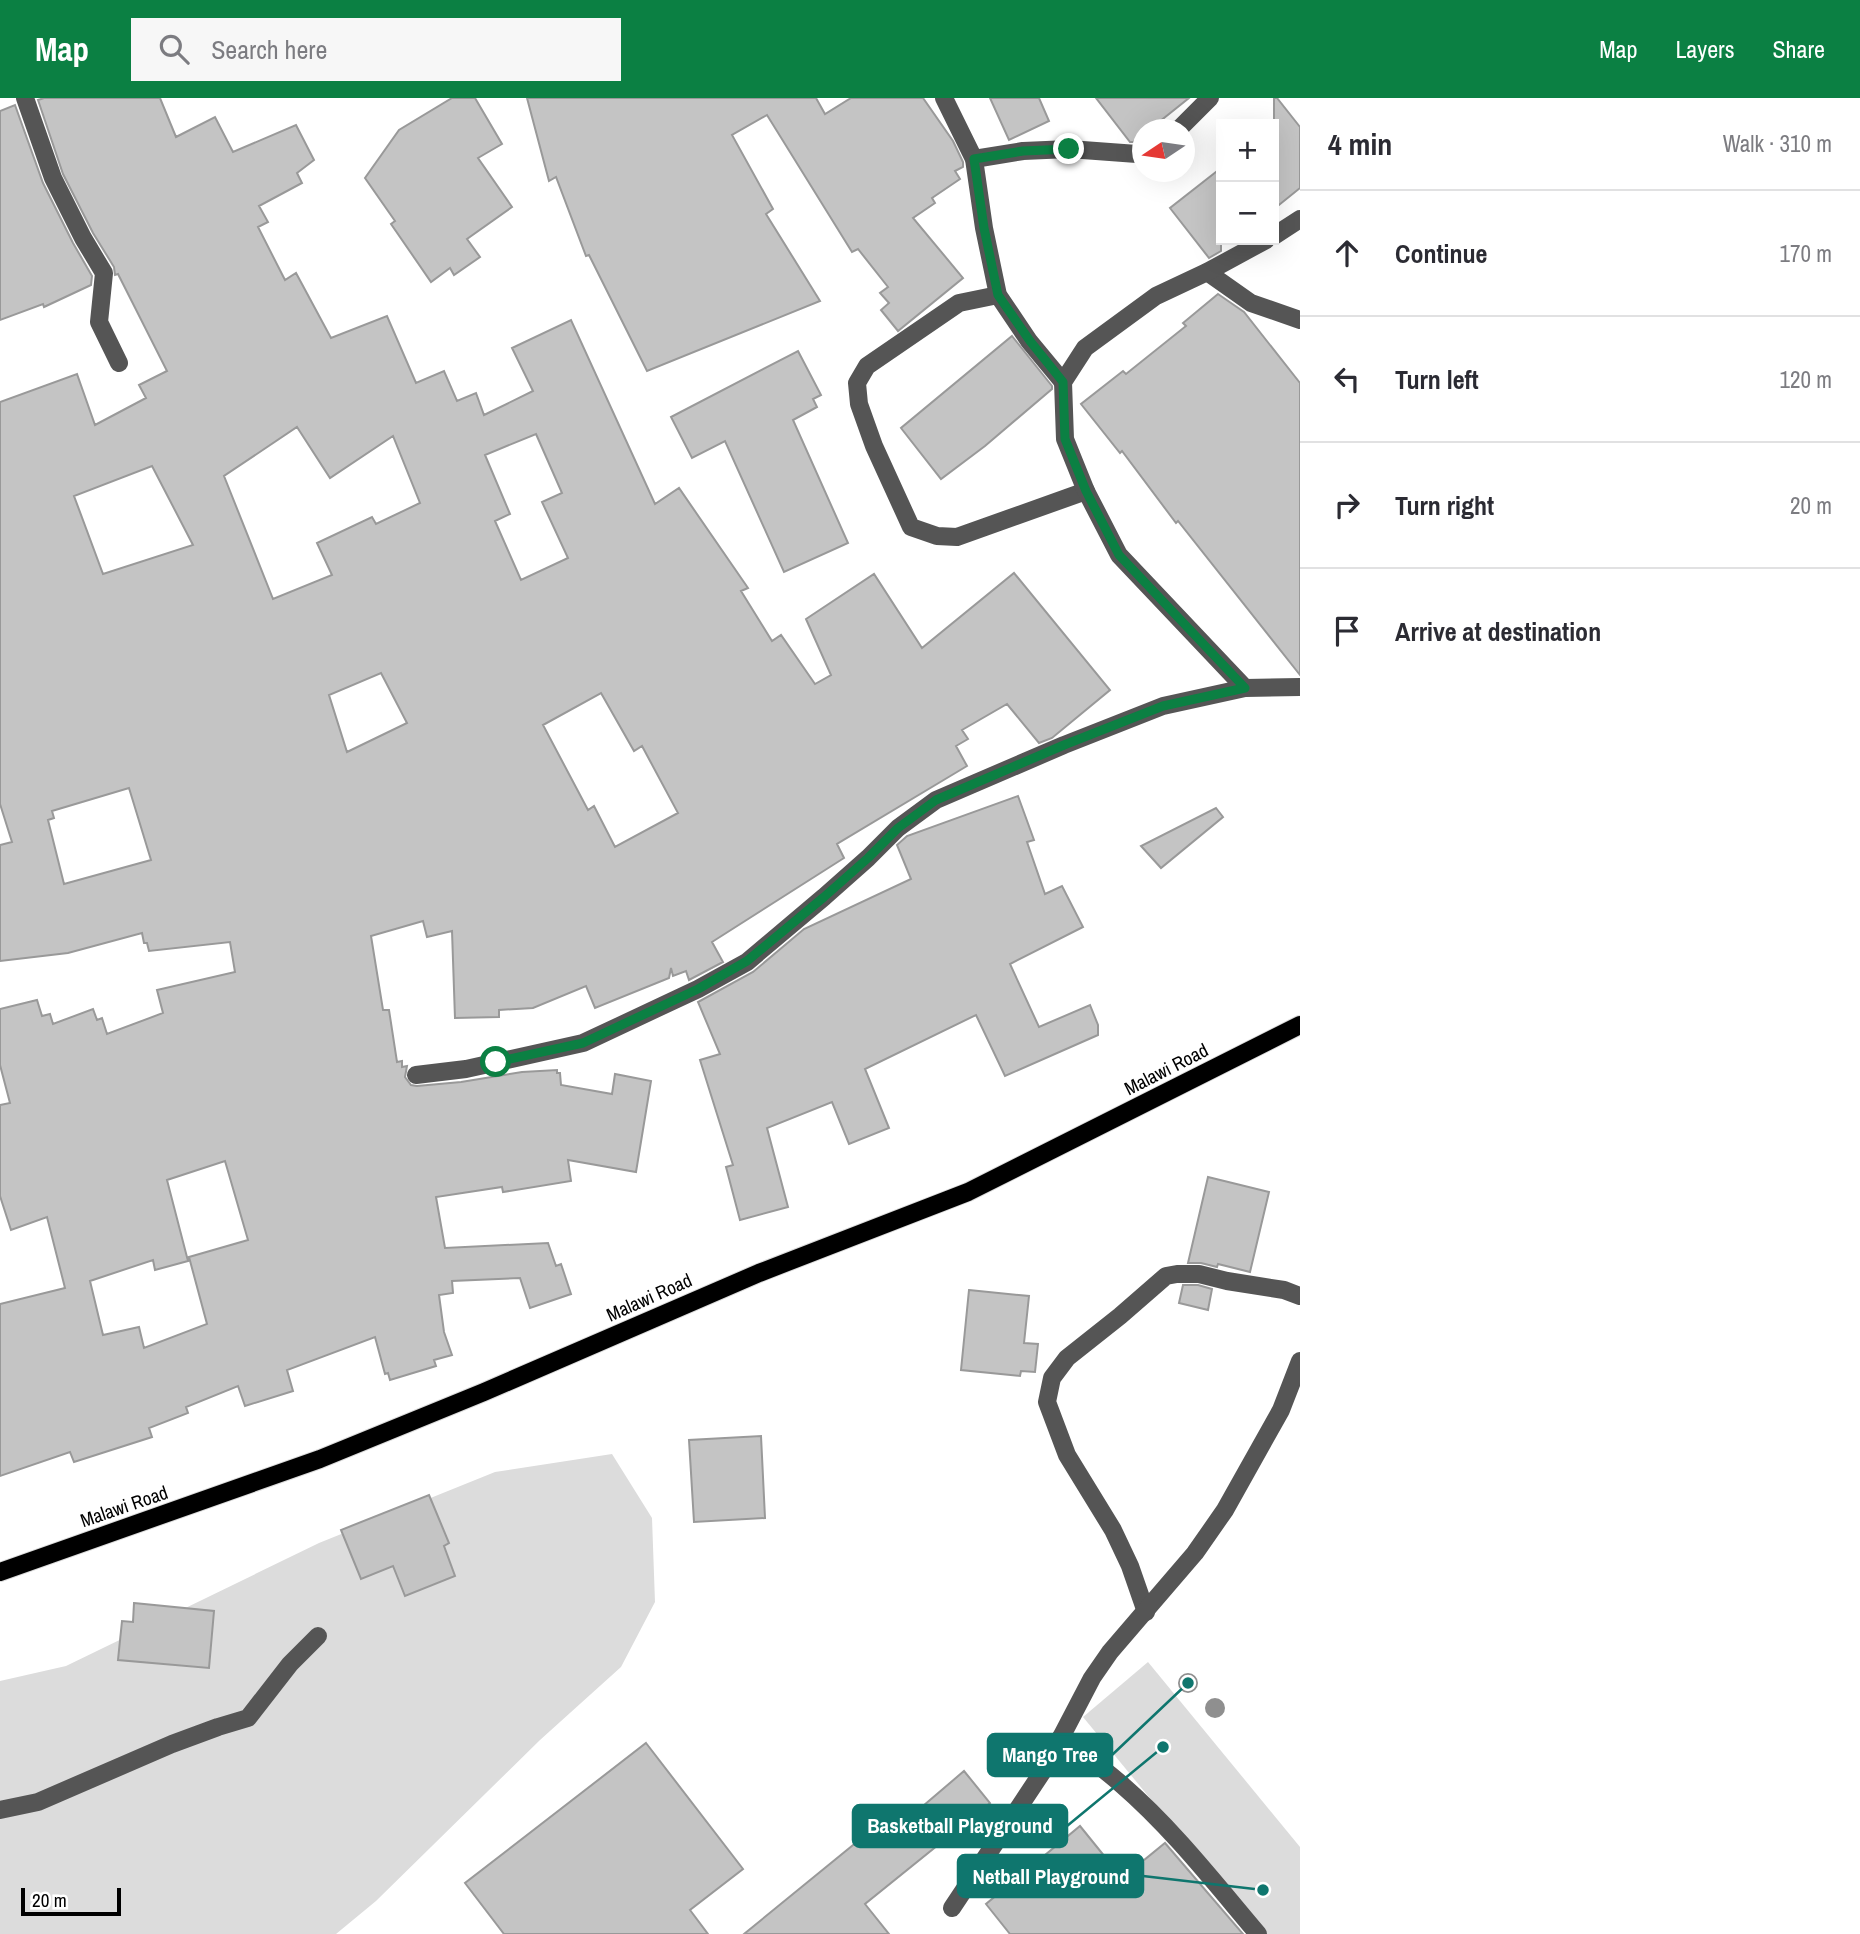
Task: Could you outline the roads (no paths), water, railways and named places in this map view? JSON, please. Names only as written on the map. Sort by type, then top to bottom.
[{"type":"main road","name":"Malawi Road","points":[[0,1572],[320,1459],[484,1392],[759,1272],[968,1192],[1300,1026]]},
{"type":"street","points":[[24,98],[53,178],[104,273],[99,322],[119,363]]},
{"type":"street","points":[[944,98],[974,159],[998,295],[1063,382]]},
{"type":"street","points":[[1189,119],[1210,98]]},
{"type":"street","points":[[974,159],[1023,151],[1069,149],[1132,154]]},
{"type":"street","points":[[1279,233],[1300,219]]},
{"type":"street","points":[[1245,688],[1119,555],[1086,491],[1065,439],[1063,382],[1085,348],[1156,296],[1257,245]]},
{"type":"street","points":[[1207,272],[1251,303],[1300,320]]},
{"type":"street","points":[[998,295],[959,303],[867,366],[857,383],[859,404],[900,505],[911,527],[937,536],[957,537],[1086,491]]},
{"type":"street","points":[[416,1075],[466,1069],[583,1043],[698,989],[747,961],[842,881],[898,828],[936,800],[1163,706],[1245,688],[1300,687]]},
{"type":"street","points":[[1146,1612],[1130,1566],[1113,1530],[1067,1455],[1047,1402],[1052,1378],[1067,1358],[1166,1276],[1199,1274],[1284,1290],[1300,1296]]},
{"type":"street","points":[[952,1908],[1027,1798],[1092,1678],[1110,1652],[1195,1553],[1225,1510],[1281,1410],[1300,1361]]},
{"type":"street","points":[[0,1810],[38,1802],[172,1744],[248,1718],[290,1664],[318,1636]]},
{"type":"street","points":[[1061,1737],[1121,1784],[1166,1827],[1205,1869],[1258,1934]]},
{"type":"place","name":"Mango Tree","points":[[1188,1683]]},
{"type":"place","name":"Basketball Playground","points":[[1163,1747]]},
{"type":"place","name":"Netball Playground","points":[[1263,1890]]}]
